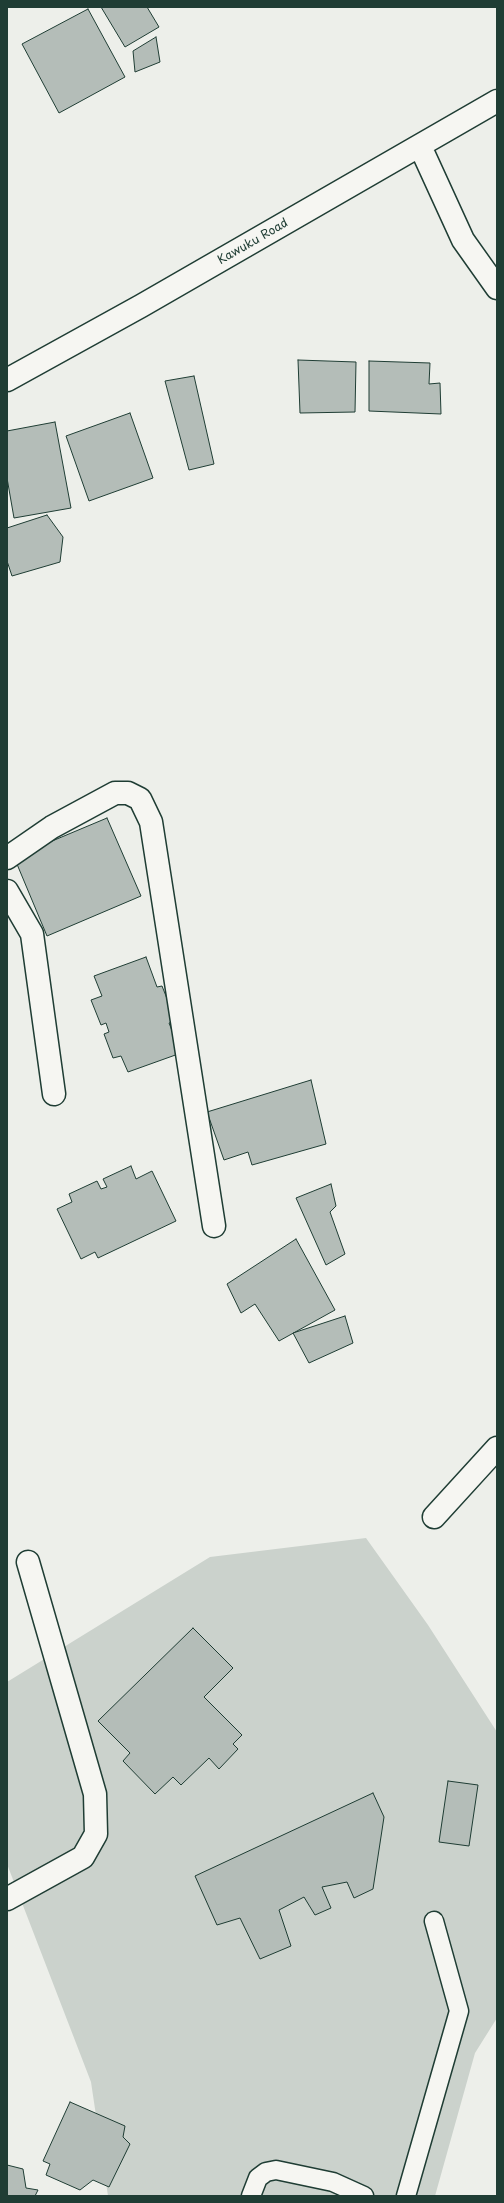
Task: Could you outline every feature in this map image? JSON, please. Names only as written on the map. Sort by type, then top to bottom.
[{"type":"street","name":"Kawuku Road","points":[[7,380],[141,306],[497,101]]},
{"type":"street","points":[[420,146],[463,240],[497,288]]},
{"type":"street","points":[[7,858],[52,828],[115,793],[128,793],[140,800],[151,822],[214,1226]]},
{"type":"street","points":[[7,891],[32,934],[54,1094]]},
{"type":"street","points":[[434,1516],[497,1448]]},
{"type":"street","points":[[7,1899],[83,1857],[96,1834],[95,1794],[28,1562]]},
{"type":"lane","points":[[406,2196],[459,2011],[434,1921]]},
{"type":"lane","points":[[251,2196],[258,2178],[266,2172],[276,2170],[333,2182],[364,2196]]},
{"type":"shaded area","points":[[366,1538],[428,1625],[497,1732],[497,2018],[475,2053],[435,2196],[108,2196],[91,2082],[7,1864],[7,1682],[210,1557]]},
{"type":"building","points":[[101,7],[147,7],[159,27],[125,47]]},
{"type":"building","points":[[88,9],[125,77],[59,113],[22,44]]},
{"type":"building","points":[[156,37],[160,62],[135,72],[133,51]]},
{"type":"building","points":[[298,360],[356,362],[355,412],[300,413]]},
{"type":"building","points":[[369,361],[430,363],[429,384],[440,383],[441,414],[369,411]]},
{"type":"building","points":[[194,376],[214,464],[189,470],[165,381]]},
{"type":"building","points":[[130,413],[153,478],[89,501],[66,436]]},
{"type":"building","points":[[55,422],[71,508],[14,518],[7,478],[7,431]]},
{"type":"building","points":[[47,515],[63,537],[60,562],[12,576],[7,561],[7,528]]},
{"type":"building","points":[[107,818],[141,896],[47,936],[14,857]]},
{"type":"building","points":[[146,957],[157,987],[162,986],[176,1021],[169,1023],[181,1053],[128,1072],[121,1056],[113,1058],[104,1034],[109,1032],[106,1023],[101,1025],[91,1000],[102,996],[94,976]]},
{"type":"building","points":[[311,1080],[326,1144],[252,1165],[248,1152],[224,1160],[207,1112]]},
{"type":"building","points":[[131,1166],[136,1179],[152,1171],[176,1221],[98,1258],[95,1252],[81,1259],[57,1209],[72,1202],[69,1194],[97,1181],[101,1189],[107,1187],[103,1179]]},
{"type":"building","points":[[331,1184],[336,1206],[330,1212],[345,1254],[326,1265],[296,1198]]},
{"type":"building","points":[[296,1239],[335,1310],[279,1341],[255,1304],[241,1313],[227,1284]]},
{"type":"building","points":[[345,1316],[353,1343],[309,1363],[293,1333]]},
{"type":"building","points":[[193,1628],[233,1668],[204,1697],[242,1735],[233,1744],[238,1749],[219,1769],[209,1758],[181,1785],[173,1777],[155,1794],[123,1761],[130,1753],[98,1721]]},
{"type":"building","points":[[448,1781],[478,1785],[469,1846],[439,1842]]},
{"type":"building","points":[[373,1793],[384,1817],[373,1889],[354,1898],[347,1882],[322,1887],[331,1908],[315,1915],[304,1897],[279,1910],[291,1946],[260,1959],[240,1918],[217,1925],[195,1876]]},
{"type":"building","points":[[70,2102],[125,2126],[123,2137],[130,2144],[109,2187],[93,2180],[80,2190],[46,2175],[50,2164],[43,2161]]},
{"type":"building","points":[[7,2165],[23,2169],[26,2188],[38,2190],[35,2196],[7,2196]]}]
